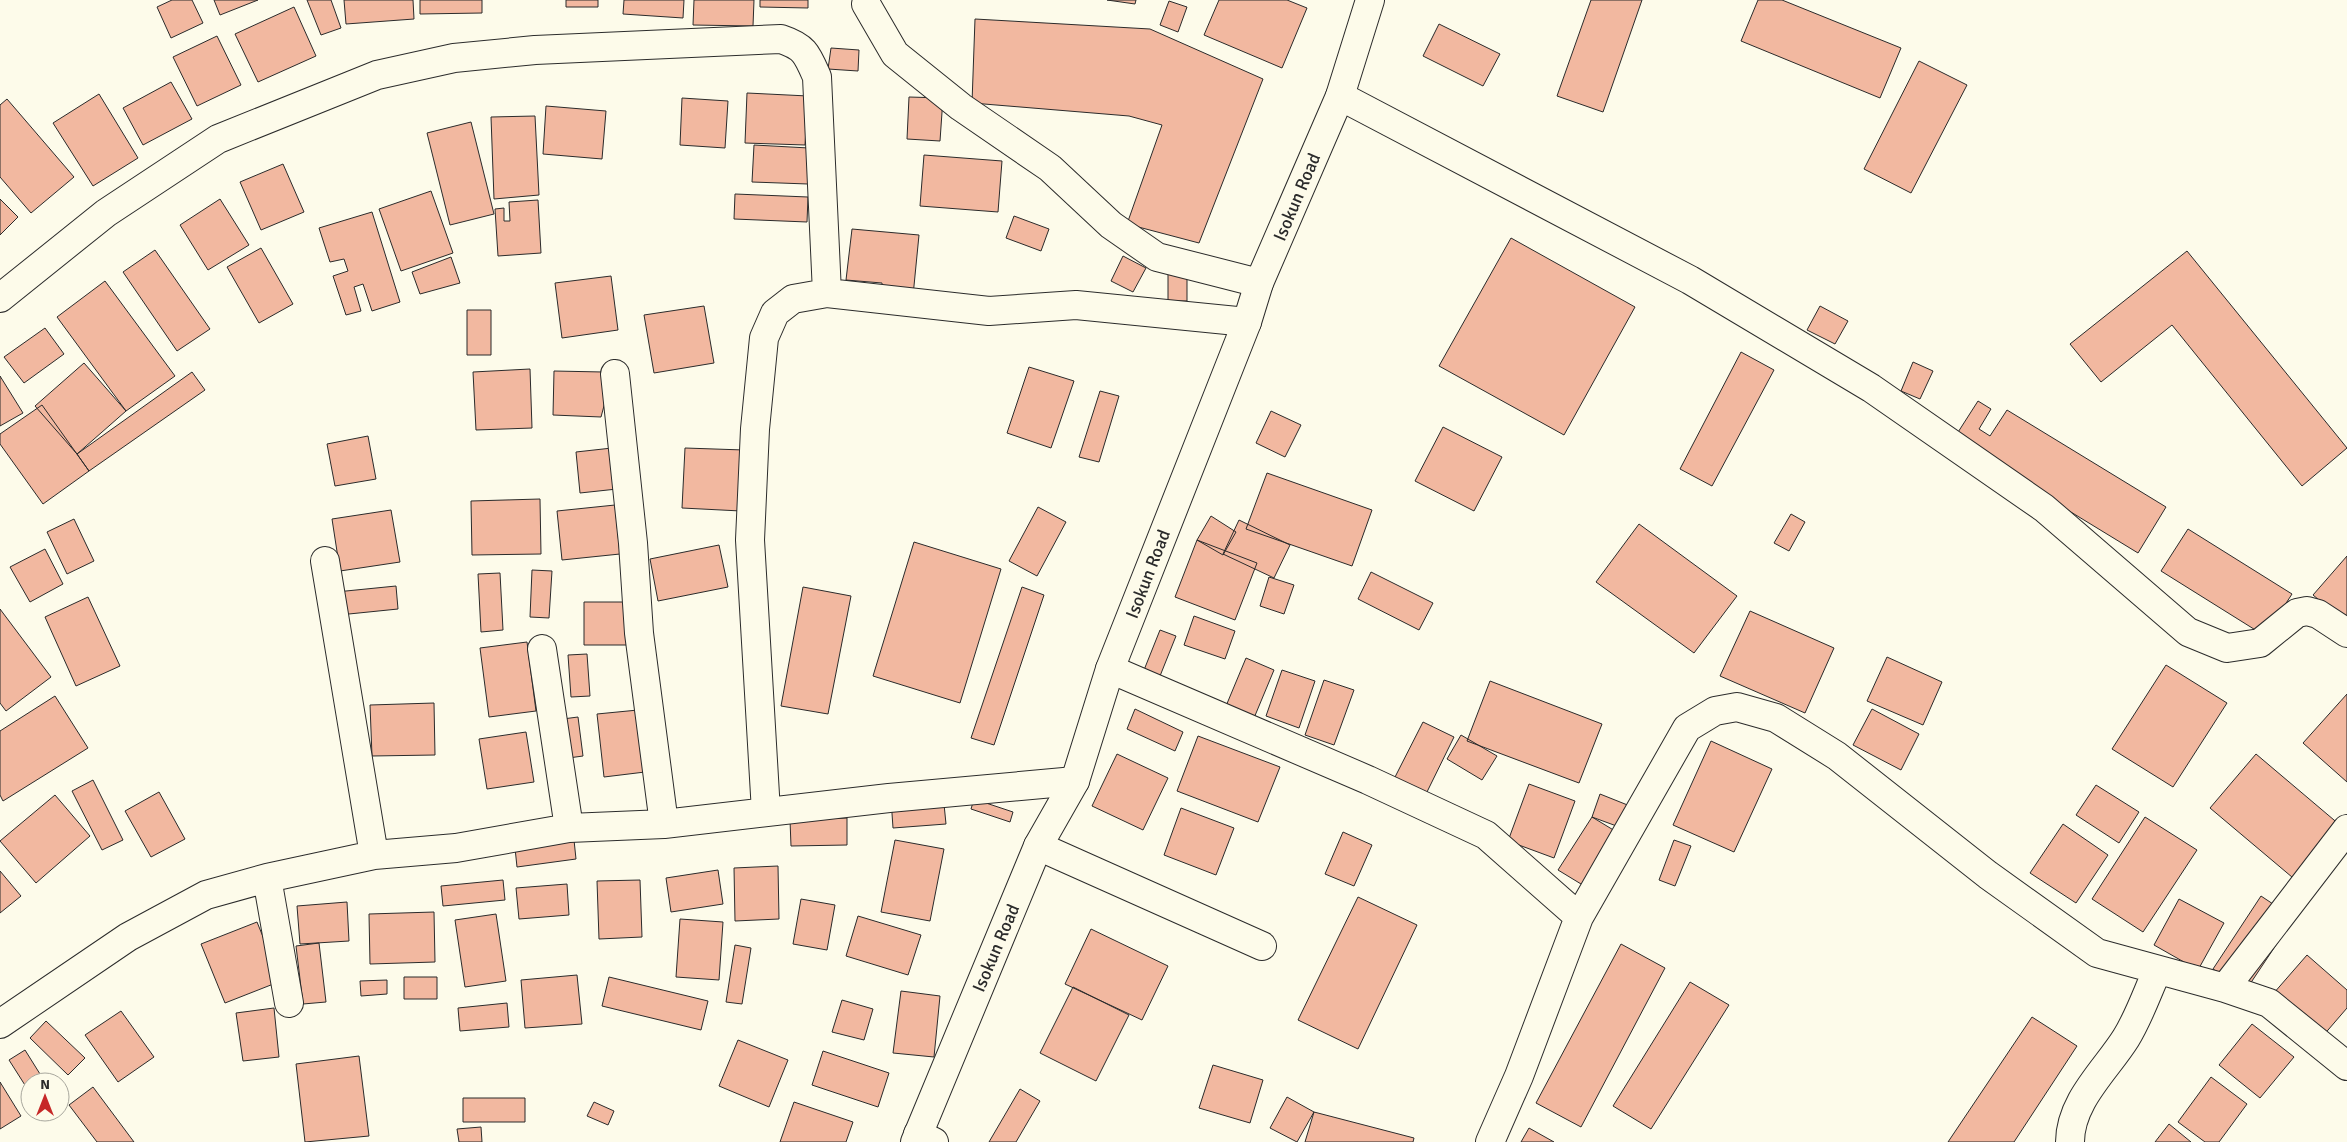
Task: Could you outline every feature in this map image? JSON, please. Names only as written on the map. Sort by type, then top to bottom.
[{"type":"street","name":"Isokun Road","points":[[922,1139],[1038,846],[1075,781],[1110,669],[1247,322],[1260,283],[1340,96],[1370,0]]},
{"type":"street","points":[[866,4],[895,54],[961,107],[1050,168],[1111,225],[1157,257],[1260,283]]},
{"type":"street","points":[[0,298],[106,213],[218,139],[377,75],[454,58],[535,50],[781,39],[799,45],[809,58],[817,77],[827,293]]},
{"type":"street","points":[[1340,96],[1690,280],[1871,388],[2044,508],[2188,632],[2227,648],[2260,642],[2297,613],[2307,610],[2318,614],[2347,634]]},
{"type":"street","points":[[766,812],[750,540],[755,429],[764,338],[775,313],[793,300],[827,293],[989,310],[1076,305],[1247,322]]},
{"type":"street","points":[[615,374],[633,543],[639,633],[664,824]]},
{"type":"street","points":[[325,561],[374,855]]},
{"type":"street","points":[[542,649],[569,828]]},
{"type":"street","points":[[1110,669],[1368,780],[1478,830],[1579,917]]},
{"type":"street","points":[[1490,1142],[1519,1076],[1579,917],[1687,728],[1715,711],[1737,707],[1776,718],[1837,756],[1988,875],[2097,953],[2157,971],[2225,988],[2269,1003],[2347,1066]]},
{"type":"street","points":[[0,1024],[128,937],[206,895],[267,878],[374,855],[456,848],[569,828],[664,824],[888,798],[1075,781]]},
{"type":"street","points":[[2225,988],[2347,829]]},
{"type":"street","points":[[1038,846],[1262,946]]},
{"type":"street","points":[[267,878],[289,1003]]},
{"type":"street","points":[[2070,1142],[2073,1120],[2088,1088],[2126,1037],[2157,971]]},
{"type":"building","points":[[172,0],[192,0],[203,23],[171,38],[157,7]]},
{"type":"building","points":[[214,0],[258,0],[220,15]]},
{"type":"building","points":[[307,0],[331,0],[341,28],[321,35]]},
{"type":"building","points":[[344,0],[413,0],[414,19],[346,24]]},
{"type":"building","points":[[420,0],[482,0],[482,13],[420,14]]},
{"type":"building","points":[[566,0],[598,0],[598,7],[566,7]]},
{"type":"building","points":[[624,0],[684,0],[683,18],[623,14]]},
{"type":"building","points":[[694,0],[754,0],[753,26],[693,25]]},
{"type":"building","points":[[760,0],[808,0],[808,8],[760,7]]},
{"type":"building","points":[[1107,0],[1136,0],[1135,4]]},
{"type":"building","points":[[1219,0],[1287,0],[1307,8],[1282,68],[1204,35]]},
{"type":"building","points":[[1591,0],[1642,0],[1603,112],[1557,96]]},
{"type":"building","points":[[1758,0],[1782,0],[1901,48],[1880,98],[1741,41]]},
{"type":"building","points":[[1169,1],[1187,7],[1178,32],[1160,25]]},
{"type":"building","points":[[294,7],[316,56],[258,82],[235,34]]},
{"type":"building","points":[[975,19],[1150,29],[1263,79],[1199,243],[1127,224],[1162,125],[1129,116],[972,103]]},
{"type":"building","points":[[1439,24],[1500,54],[1483,86],[1423,56]]},
{"type":"building","points":[[217,36],[241,85],[197,106],[173,57]]},
{"type":"building","points":[[831,48],[859,50],[858,71],[828,69]]},
{"type":"building","points":[[1919,61],[1967,85],[1911,193],[1864,169]]},
{"type":"building","points":[[171,82],[192,119],[143,145],[123,108]]},
{"type":"building","points":[[747,93],[808,96],[805,145],[745,143]]},
{"type":"building","points":[[99,94],[138,158],[93,186],[53,123]]},
{"type":"building","points":[[909,97],[943,98],[940,141],[907,139]]},
{"type":"building","points":[[682,98],[728,101],[725,148],[680,145]]},
{"type":"building","points":[[7,99],[74,177],[31,213],[0,177],[0,105]]},
{"type":"building","points":[[546,106],[606,111],[602,159],[543,154]]},
{"type":"building","points":[[535,116],[539,195],[494,199],[491,117]]},
{"type":"building","points":[[471,122],[494,214],[450,225],[427,133]]},
{"type":"building","points":[[754,145],[809,148],[808,184],[752,182]]},
{"type":"building","points":[[924,155],[1002,161],[998,212],[920,206]]},
{"type":"building","points":[[283,164],[304,212],[261,230],[240,182]]},
{"type":"building","points":[[431,191],[453,253],[401,271],[379,209]]},
{"type":"building","points":[[735,194],[808,197],[807,222],[734,219]]},
{"type":"building","points":[[0,199],[18,217],[0,235]]},
{"type":"building","points":[[220,199],[249,245],[208,270],[180,225]]},
{"type":"building","points":[[538,200],[541,253],[498,256],[495,209],[504,208],[504,221],[510,221],[509,202]]},
{"type":"building","points":[[372,212],[400,302],[372,311],[363,284],[354,287],[361,311],[346,315],[333,276],[348,271],[344,259],[330,262],[319,228]]},
{"type":"building","points":[[1014,216],[1049,229],[1041,251],[1006,238]]},
{"type":"building","points":[[852,229],[919,235],[913,296],[882,293],[882,283],[846,280]]},
{"type":"building","points":[[1511,238],[1635,307],[1564,435],[1439,366]]},
{"type":"building","points":[[261,248],[293,304],[259,323],[227,267]]},
{"type":"building","points":[[155,250],[210,329],[177,351],[123,272]]},
{"type":"building","points":[[2187,251],[2347,448],[2302,486],[2172,325],[2101,382],[2070,344]]},
{"type":"building","points":[[1123,256],[1146,268],[1133,292],[1111,281]]},
{"type":"building","points":[[451,257],[460,283],[420,294],[412,272]]},
{"type":"building","points":[[1168,273],[1187,273],[1187,301],[1168,301]]},
{"type":"building","points":[[611,276],[618,330],[562,338],[555,283]]},
{"type":"building","points":[[105,281],[175,376],[126,411],[57,317]]},
{"type":"building","points":[[704,306],[714,363],[654,373],[644,315]]},
{"type":"building","points":[[1820,306],[1848,321],[1835,344],[1807,330]]},
{"type":"building","points":[[467,310],[491,310],[491,355],[467,355]]},
{"type":"building","points":[[45,328],[64,354],[24,383],[4,357]]},
{"type":"building","points":[[1741,352],[1774,370],[1712,486],[1680,469]]},
{"type":"building","points":[[1913,362],[1933,371],[1920,399],[1901,391]]},
{"type":"building","points":[[84,363],[126,411],[77,454],[35,406]]},
{"type":"building","points":[[1029,367],[1074,381],[1051,448],[1007,433]]},
{"type":"building","points":[[530,369],[532,428],[476,430],[473,372]]},
{"type":"building","points":[[554,371],[603,372],[609,387],[601,417],[553,415]]},
{"type":"building","points":[[192,372],[205,390],[89,471],[77,454]]},
{"type":"building","points":[[0,376],[23,413],[0,426]]},
{"type":"building","points":[[1100,391],[1119,396],[1099,462],[1079,457]]},
{"type":"building","points":[[1978,401],[1991,409],[1979,429],[1990,436],[2007,410],[2166,507],[2138,553],[1953,440]]},
{"type":"building","points":[[42,405],[89,471],[43,504],[0,444],[0,434]]},
{"type":"building","points":[[1271,411],[1301,425],[1285,457],[1256,443]]},
{"type":"building","points":[[1443,427],[1502,457],[1474,511],[1415,481]]},
{"type":"building","points":[[368,436],[376,479],[335,486],[327,444]]},
{"type":"building","points":[[612,448],[617,489],[580,493],[576,452]]},
{"type":"building","points":[[685,448],[744,450],[741,511],[682,508]]},
{"type":"building","points":[[1267,473],[1372,510],[1352,566],[1246,529]]},
{"type":"building","points":[[540,499],[541,554],[472,555],[471,501]]},
{"type":"building","points":[[615,505],[620,554],[562,560],[557,511]]},
{"type":"building","points":[[1038,507],[1066,522],[1037,576],[1009,561]]},
{"type":"building","points":[[391,510],[400,562],[340,571],[332,519]]},
{"type":"building","points":[[1791,514],[1805,522],[1789,551],[1774,543]]},
{"type":"building","points":[[1211,516],[1236,532],[1223,555],[1197,540]]},
{"type":"building","points":[[74,519],[94,561],[67,574],[47,532]]},
{"type":"building","points":[[1239,520],[1290,545],[1274,578],[1223,554]]},
{"type":"building","points":[[1639,524],[1737,596],[1694,653],[1596,582]]},
{"type":"building","points":[[2188,529],[2292,594],[2265,636],[2161,571]]},
{"type":"building","points":[[1197,540],[1257,563],[1235,620],[1175,597]]},
{"type":"building","points":[[914,542],[1001,569],[960,703],[873,676]]},
{"type":"building","points":[[719,545],[728,587],[658,601],[650,559]]},
{"type":"building","points":[[45,549],[63,584],[30,602],[10,567]]},
{"type":"building","points":[[2347,556],[2347,623],[2313,595]]},
{"type":"building","points":[[532,570],[552,571],[549,618],[530,617]]},
{"type":"building","points":[[1371,572],[1433,603],[1419,630],[1358,599]]},
{"type":"building","points":[[500,573],[503,630],[481,632],[478,574]]},
{"type":"building","points":[[1269,577],[1294,585],[1284,614],[1260,606]]},
{"type":"building","points":[[396,586],[398,609],[339,615],[336,592]]},
{"type":"building","points":[[803,587],[851,596],[828,714],[781,706]]},
{"type":"building","points":[[1022,587],[1044,595],[994,745],[971,738]]},
{"type":"building","points":[[88,597],[120,666],[76,686],[45,617]]},
{"type":"building","points":[[584,602],[632,602],[632,645],[584,645]]},
{"type":"building","points":[[0,609],[51,677],[6,711],[0,703]]},
{"type":"building","points":[[1750,611],[1834,648],[1805,713],[1720,676]]},
{"type":"building","points":[[1194,616],[1235,631],[1225,659],[1184,645]]},
{"type":"building","points":[[1160,630],[1176,636],[1160,676],[1144,670]]},
{"type":"building","points":[[527,642],[536,711],[489,717],[480,648]]},
{"type":"building","points":[[587,654],[590,696],[571,697],[568,655]]},
{"type":"building","points":[[1887,657],[1942,682],[1923,725],[1867,701]]},
{"type":"building","points":[[1246,658],[1274,670],[1254,718],[1226,706]]},
{"type":"building","points":[[2166,665],[2227,703],[2173,787],[2112,749]]},
{"type":"building","points":[[1282,670],[1315,681],[1299,728],[1266,716]]},
{"type":"building","points":[[1324,680],[1354,690],[1334,745],[1305,735]]},
{"type":"building","points":[[1490,681],[1602,724],[1579,783],[1467,741]]},
{"type":"building","points":[[2347,694],[2347,782],[2303,743]]},
{"type":"building","points":[[55,696],[88,748],[3,801],[0,795],[0,731]]},
{"type":"building","points":[[434,703],[435,755],[372,756],[370,705]]},
{"type":"building","points":[[1135,709],[1183,732],[1175,751],[1127,729]]},
{"type":"building","points":[[1872,709],[1919,734],[1901,770],[1853,745]]},
{"type":"building","points":[[638,710],[645,772],[604,777],[597,714]]},
{"type":"building","points":[[578,717],[583,756],[561,759],[555,720]]},
{"type":"building","points":[[1423,722],[1454,737],[1425,796],[1393,781]]},
{"type":"building","points":[[526,732],[534,782],[487,789],[479,739]]},
{"type":"building","points":[[1461,735],[1497,756],[1482,780],[1447,759]]},
{"type":"building","points":[[1198,736],[1280,767],[1258,822],[1177,791]]},
{"type":"building","points":[[1711,741],[1772,769],[1734,852],[1673,825]]},
{"type":"building","points":[[1117,754],[1168,778],[1143,830],[1092,806]]},
{"type":"building","points":[[2256,754],[2347,831],[2305,888],[2210,808]]},
{"type":"building","points":[[93,780],[123,840],[102,850],[72,791]]},
{"type":"building","points":[[1529,784],[1575,801],[1554,858],[1508,841]]},
{"type":"building","points":[[2096,785],[2139,812],[2119,843],[2076,815]]},
{"type":"building","points":[[159,792],[185,839],[151,857],[125,811]]},
{"type":"building","points":[[943,794],[946,824],[893,828],[891,799]]},
{"type":"building","points":[[1600,794],[1630,806],[1622,828],[1592,817]]},
{"type":"building","points":[[55,795],[90,836],[36,883],[0,841]]},
{"type":"building","points":[[974,799],[1013,812],[1010,822],[971,809]]},
{"type":"building","points":[[1181,808],[1234,828],[1216,875],[1164,855]]},
{"type":"building","points":[[1592,817],[1620,834],[1586,887],[1558,870]]},
{"type":"building","points":[[2145,817],[2197,850],[2143,932],[2092,899]]},
{"type":"building","points":[[847,818],[847,845],[791,846],[790,820]]},
{"type":"building","points":[[2063,824],[2108,855],[2076,903],[2030,873]]},
{"type":"building","points":[[1343,832],[1372,845],[1354,886],[1325,874]]},
{"type":"building","points":[[574,840],[576,859],[517,867],[515,848]]},
{"type":"building","points":[[895,840],[944,849],[930,921],[881,912]]},
{"type":"building","points":[[1674,840],[1691,846],[1675,886],[1659,880]]},
{"type":"building","points":[[778,866],[779,919],[735,921],[734,868]]},
{"type":"building","points":[[718,870],[723,904],[671,912],[666,878]]},
{"type":"building","points":[[0,871],[21,896],[0,913]]},
{"type":"building","points":[[503,880],[505,900],[443,906],[441,886]]},
{"type":"building","points":[[640,880],[642,937],[599,939],[597,881]]},
{"type":"building","points":[[567,884],[569,915],[519,919],[516,888]]},
{"type":"building","points":[[2261,896],[2294,918],[2246,990],[2213,969]]},
{"type":"building","points":[[1358,897],[1417,925],[1358,1049],[1298,1020]]},
{"type":"building","points":[[801,899],[835,905],[827,950],[793,944]]},
{"type":"building","points":[[2179,899],[2224,923],[2198,970],[2154,945]]},
{"type":"building","points":[[347,902],[349,941],[300,944],[297,906]]},
{"type":"building","points":[[434,912],[435,962],[370,964],[369,914]]},
{"type":"building","points":[[496,914],[506,981],[465,987],[455,920]]},
{"type":"building","points":[[858,916],[921,935],[908,975],[846,956]]},
{"type":"building","points":[[680,919],[723,922],[719,980],[676,977]]},
{"type":"building","points":[[257,922],[281,981],[225,1003],[201,944]]},
{"type":"building","points":[[1091,929],[1168,966],[1142,1020],[1065,984]]},
{"type":"building","points":[[319,943],[326,1002],[303,1004],[296,946]]},
{"type":"building","points":[[1621,944],[1665,968],[1581,1127],[1536,1103]]},
{"type":"building","points":[[735,945],[751,948],[742,1004],[726,1002]]},
{"type":"building","points":[[2307,955],[2347,990],[2347,1008],[2322,1037],[2273,994]]},
{"type":"building","points":[[577,975],[582,1024],[525,1028],[521,980]]},
{"type":"building","points":[[404,977],[437,977],[437,999],[404,999]]},
{"type":"building","points":[[609,977],[708,1001],[701,1030],[602,1006]]},
{"type":"building","points":[[387,980],[387,994],[361,996],[360,981]]},
{"type":"building","points":[[1690,982],[1729,1005],[1651,1129],[1613,1106]]},
{"type":"building","points":[[1073,987],[1129,1015],[1096,1081],[1040,1053]]},
{"type":"building","points":[[901,991],[940,996],[934,1057],[893,1053]]},
{"type":"building","points":[[842,1000],[873,1009],[864,1040],[832,1032]]},
{"type":"building","points":[[507,1003],[509,1027],[460,1031],[458,1008]]},
{"type":"building","points":[[274,1008],[279,1057],[243,1061],[236,1013]]},
{"type":"building","points":[[121,1011],[154,1057],[118,1082],[85,1035]]},
{"type":"building","points":[[2032,1017],[2077,1046],[2014,1142],[1948,1142]]},
{"type":"building","points":[[46,1021],[85,1058],[70,1073],[65,1072],[30,1038]]},
{"type":"building","points":[[2252,1024],[2294,1057],[2260,1098],[2219,1065]]},
{"type":"building","points":[[738,1040],[788,1060],[769,1107],[719,1086]]},
{"type":"building","points":[[25,1050],[39,1072],[20,1072],[20,1077],[9,1060]]},
{"type":"building","points":[[823,1051],[889,1073],[878,1107],[812,1085]]},
{"type":"building","points":[[359,1056],[369,1136],[305,1142],[296,1064]]},
{"type":"building","points":[[1213,1065],[1263,1080],[1250,1123],[1199,1108]]},
{"type":"building","points":[[2211,1077],[2247,1104],[2219,1142],[2205,1142],[2178,1122]]},
{"type":"building","points":[[0,1082],[20,1117],[0,1129]]},
{"type":"building","points":[[93,1087],[134,1142],[97,1142],[70,1104]]},
{"type":"building","points":[[1020,1089],[1040,1101],[1016,1142],[989,1142]]},
{"type":"building","points":[[1287,1097],[1314,1112],[1297,1142],[1270,1128]]},
{"type":"building","points":[[463,1098],[525,1098],[525,1122],[463,1122]]},
{"type":"building","points":[[594,1102],[614,1111],[608,1125],[587,1116]]},
{"type":"building","points":[[794,1102],[853,1122],[846,1142],[780,1142]]},
{"type":"building","points":[[1314,1112],[1414,1138],[1413,1142],[1305,1142]]},
{"type":"building","points":[[2169,1124],[2191,1142],[2155,1142]]},
{"type":"building","points":[[481,1127],[482,1142],[459,1142],[457,1129]]},
{"type":"building","points":[[1529,1128],[1554,1142],[1521,1142]]}]
